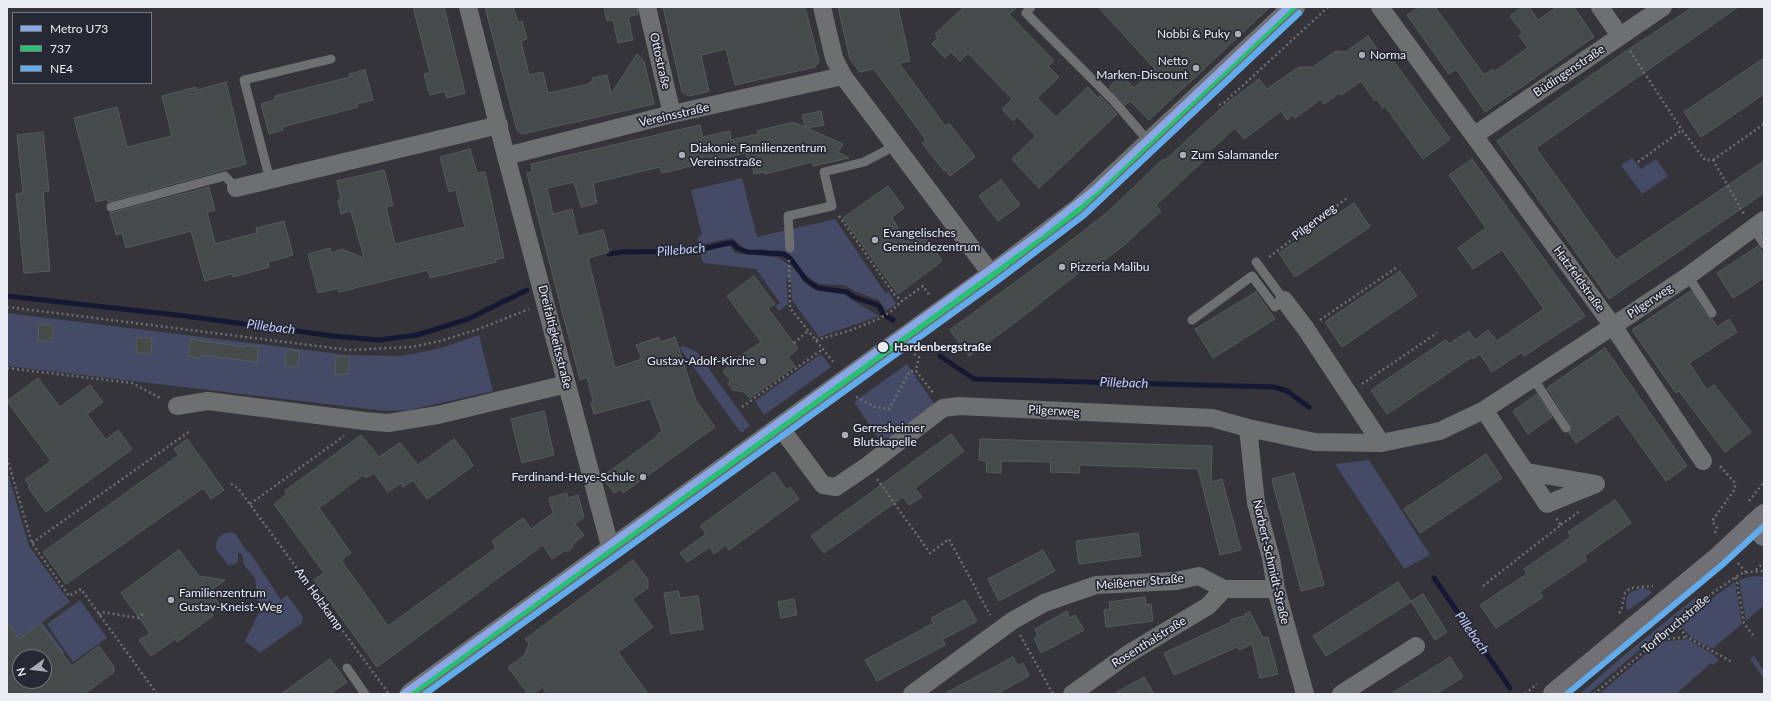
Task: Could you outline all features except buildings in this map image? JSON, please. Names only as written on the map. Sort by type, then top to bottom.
[{"type":"main road","name":"Torfbruchstraße","points":[[1554,694],[1718,558],[1761,525]]},
{"type":"street","name":"Dreifaltigkeitsstraße","points":[[468,7],[611,550]]},
{"type":"street","name":"Ottostraße","points":[[647,7],[672,114]]},
{"type":"street","points":[[822,7],[834,58],[843,76],[992,275]]},
{"type":"street","points":[[411,694],[780,427],[851,388],[899,341],[992,275],[1078,209],[1294,7]]},
{"type":"street","name":"Hatzfeldstraße","points":[[1380,7],[1475,135],[1613,326],[1708,465]]},
{"type":"street","points":[[1600,7],[1620,36]]},
{"type":"street","name":"Büdingenstraße","points":[[1475,135],[1663,7]]},
{"type":"street","name":"Vereinsstraße","points":[[506,156],[672,114],[843,76]]},
{"type":"street","points":[[236,188],[499,125]]},
{"type":"street","name":"Pilgerweg","points":[[780,427],[823,485],[836,487],[867,466],[943,408],[959,406],[1212,418],[1248,428],[1315,442],[1381,443],[1440,431],[1484,410],[1688,276],[1759,224]]},
{"type":"street","points":[[1284,300],[1306,329],[1381,443]]},
{"type":"street","points":[[177,406],[208,401],[388,423],[438,415],[567,384]]},
{"type":"street","points":[[1484,410],[1527,472],[1547,504],[1596,484],[1527,472]]},
{"type":"street","name":"Norbert-Schmidt-Straße","points":[[1248,428],[1256,503],[1276,589],[1305,694]]},
{"type":"street","name":"Meißener Straße","points":[[912,694],[1005,626],[1044,603],[1096,585],[1176,581],[1199,576],[1224,589],[1276,589]]},
{"type":"street","name":"Rosenthalstraße","points":[[1072,694],[1128,654],[1208,606],[1224,589]]},
{"type":"street","points":[[1340,694],[1416,646]]},
{"type":"lane","points":[[1031,7],[1026,13],[1113,100],[1150,143]]},
{"type":"lane","points":[[270,180],[244,80],[331,59]]},
{"type":"lane","points":[[790,248],[788,216],[832,206],[824,172],[864,162],[895,144]]},
{"type":"lane","points":[[111,207],[226,176],[236,188]]},
{"type":"lane","points":[[1759,224],[1764,244]]},
{"type":"lane","points":[[1192,320],[1252,276],[1275,307],[1284,300],[1256,262]]},
{"type":"lane","points":[[1688,276],[1712,313]]},
{"type":"lane","points":[[1533,378],[1566,428]]},
{"type":"lane","points":[[347,668],[365,694]]},
{"type":"path","points":[[1620,36],[1682,130],[1705,160],[1713,160],[1764,124]]},
{"type":"path","points":[[1638,162],[1682,130]]},
{"type":"path","points":[[1713,160],[1718,171],[1759,224]]},
{"type":"path","name":"Pilgerweg","points":[[1272,262],[1268,256],[1347,198]]},
{"type":"path","points":[[846,228],[894,294],[902,301]]},
{"type":"path","points":[[790,248],[788,277],[790,308],[823,349],[851,388],[875,408],[889,409],[910,371],[916,371]]},
{"type":"path","points":[[1306,329],[1396,268]]},
{"type":"path","points":[[816,340],[848,331],[880,318],[923,286],[928,294]]},
{"type":"path","points":[[7,307],[349,350],[412,347],[440,341],[479,329],[546,303]]},
{"type":"path","points":[[794,343],[808,331]]},
{"type":"path","points":[[1348,394],[1437,333]]},
{"type":"path","points":[[899,341],[919,358],[916,371]]},
{"type":"path","points":[[742,407],[823,349]]},
{"type":"path","points":[[7,368],[132,383],[177,406]]},
{"type":"path","points":[[916,371],[938,399]]},
{"type":"path","points":[[250,504],[364,421]]},
{"type":"path","points":[[32,543],[190,430]]},
{"type":"path","points":[[7,458],[32,543],[70,596],[81,589],[157,694]]},
{"type":"path","points":[[1708,465],[1720,466],[1735,483],[1734,492],[1712,521],[1717,528]]},
{"type":"path","points":[[876,479],[930,553],[949,539],[1005,626],[1053,694]]},
{"type":"path","name":"Am Holzkamp","points":[[231,484],[238,488],[389,694]]},
{"type":"path","points":[[1483,586],[1561,525],[1547,504]]},
{"type":"path","points":[[1756,570],[1764,562]]},
{"type":"path","points":[[1738,563],[1746,572]]},
{"type":"path","name":"Torfbruchstraße","points":[[1594,694],[1714,592],[1746,572],[1756,570],[1764,571]]},
{"type":"path","points":[[1736,577],[1744,623],[1754,638]]},
{"type":"path","points":[[99,614],[102,612],[138,618],[144,613]]},
{"type":"path","points":[[1676,624],[1687,637],[1732,662]]},
{"type":"path","points":[[1657,640],[1687,637]]},
{"type":"shaded area","points":[[1632,158],[1641,169],[1656,159],[1668,176],[1642,194],[1621,165]]},
{"type":"shaded area","points":[[742,178],[757,237],[835,219],[886,294],[889,292],[896,304],[886,311],[879,300],[854,291],[844,285],[818,284],[802,272],[792,257],[785,252],[762,249],[751,250],[744,248],[732,238],[699,245],[697,238],[702,235],[691,190]]},
{"type":"shaded area","points":[[730,246],[735,253],[777,257],[797,270],[809,286],[814,289],[844,294],[879,316],[819,337],[792,300],[791,283],[786,276],[788,304],[779,311],[775,306],[780,303],[756,269],[703,263],[700,252]]},
{"type":"shaded area","points":[[7,313],[348,355],[400,356],[441,348],[479,335],[493,391],[410,410],[385,411],[7,366]]},
{"type":"shaded area","points":[[683,346],[697,352],[750,426],[741,433],[679,347]]},
{"type":"shaded area","points":[[821,354],[831,367],[764,415],[755,401]]},
{"type":"shaded area","points":[[907,364],[935,405],[882,443],[854,402]]},
{"type":"shaded area","points":[[1369,460],[1430,555],[1404,569],[1335,464]]},
{"type":"shaded area","points":[[7,470],[29,546],[70,602],[42,622],[64,652],[52,660],[52,649],[12,649],[12,688],[7,693]]},
{"type":"shaded area","points":[[230,532],[236,534],[245,549],[251,554],[281,600],[287,595],[303,617],[302,623],[260,653],[245,641],[259,612],[255,578],[244,565],[242,554],[238,553],[238,561],[235,564],[228,565],[216,549],[218,538],[223,534]]},
{"type":"shaded area","points":[[1754,576],[1764,577],[1764,605],[1746,621],[1739,580]]},
{"type":"shaded area","points":[[1735,582],[1742,624],[1712,649],[1692,638],[1680,626],[1711,599]]},
{"type":"shaded area","points":[[1642,588],[1649,590],[1652,593],[1627,611],[1626,600],[1628,594]]},
{"type":"shaded area","points":[[1696,597],[1698,600],[1588,694],[1580,694],[1617,661]]},
{"type":"shaded area","points":[[80,600],[107,638],[73,662],[47,624]]},
{"type":"shaded area","points":[[1688,639],[1711,653],[1719,660],[1713,665],[1711,663],[1676,694],[1599,694],[1660,642]]},
{"type":"shaded area","points":[[1754,656],[1764,671],[1764,679],[1750,658]]},
{"type":"waterway","name":"Pillebach","points":[[609,254],[622,252],[694,251],[729,243],[733,243],[737,248],[747,252],[784,254],[790,258],[806,280],[818,288],[847,292],[854,297],[879,306],[883,314],[893,320]]},
{"type":"waterway","name":"Pillebach","points":[[7,296],[185,316],[333,336],[379,340],[417,335],[468,319],[527,290]]},
{"type":"waterway","name":"Pillebach","points":[[940,356],[974,379],[1274,387],[1287,391],[1309,407]]},
{"type":"waterway","name":"Pillebach","points":[[1434,578],[1510,688]]},
{"type":"metro line","name":"U73","points":[[403,694],[1040,233],[1095,189],[1288,7]]},
{"type":"transit line","name":"737","points":[[411,694],[992,275],[1079,209],[1294,7]]},
{"type":"transit line","name":"NE4","points":[[425,694],[997,281],[1084,215],[1299,13]]},
{"type":"transit line","name":"NE4","points":[[1567,694],[1723,564],[1764,526]]},
{"type":"place","name":"Nobbi & Puky","points":[[1238,34]]},
{"type":"place","name":"Norma","points":[[1362,55]]},
{"type":"place","name":"Netto Marken-Discount","points":[[1196,68]]},
{"type":"place","name":"Diakonie Familienzentrum Vereinsstraße","points":[[682,155]]},
{"type":"place","name":"Zum Salamander","points":[[1183,155]]},
{"type":"place","name":"Evangelisches Gemeindezentrum","points":[[875,240]]},
{"type":"place","name":"Pizzeria Malibu","points":[[1062,267]]},
{"type":"place","name":"Hardenbergstraße","points":[[883,347]]},
{"type":"place","name":"Gustav-Adolf-Kirche","points":[[763,361]]},
{"type":"place","name":"Gerresheimer Blutskapelle","points":[[845,435]]},
{"type":"place","name":"Ferdinand-Heye-Schule","points":[[643,477]]},
{"type":"place","name":"Familienzentrum Gustav-Kneist-Weg","points":[[171,600]]}]
